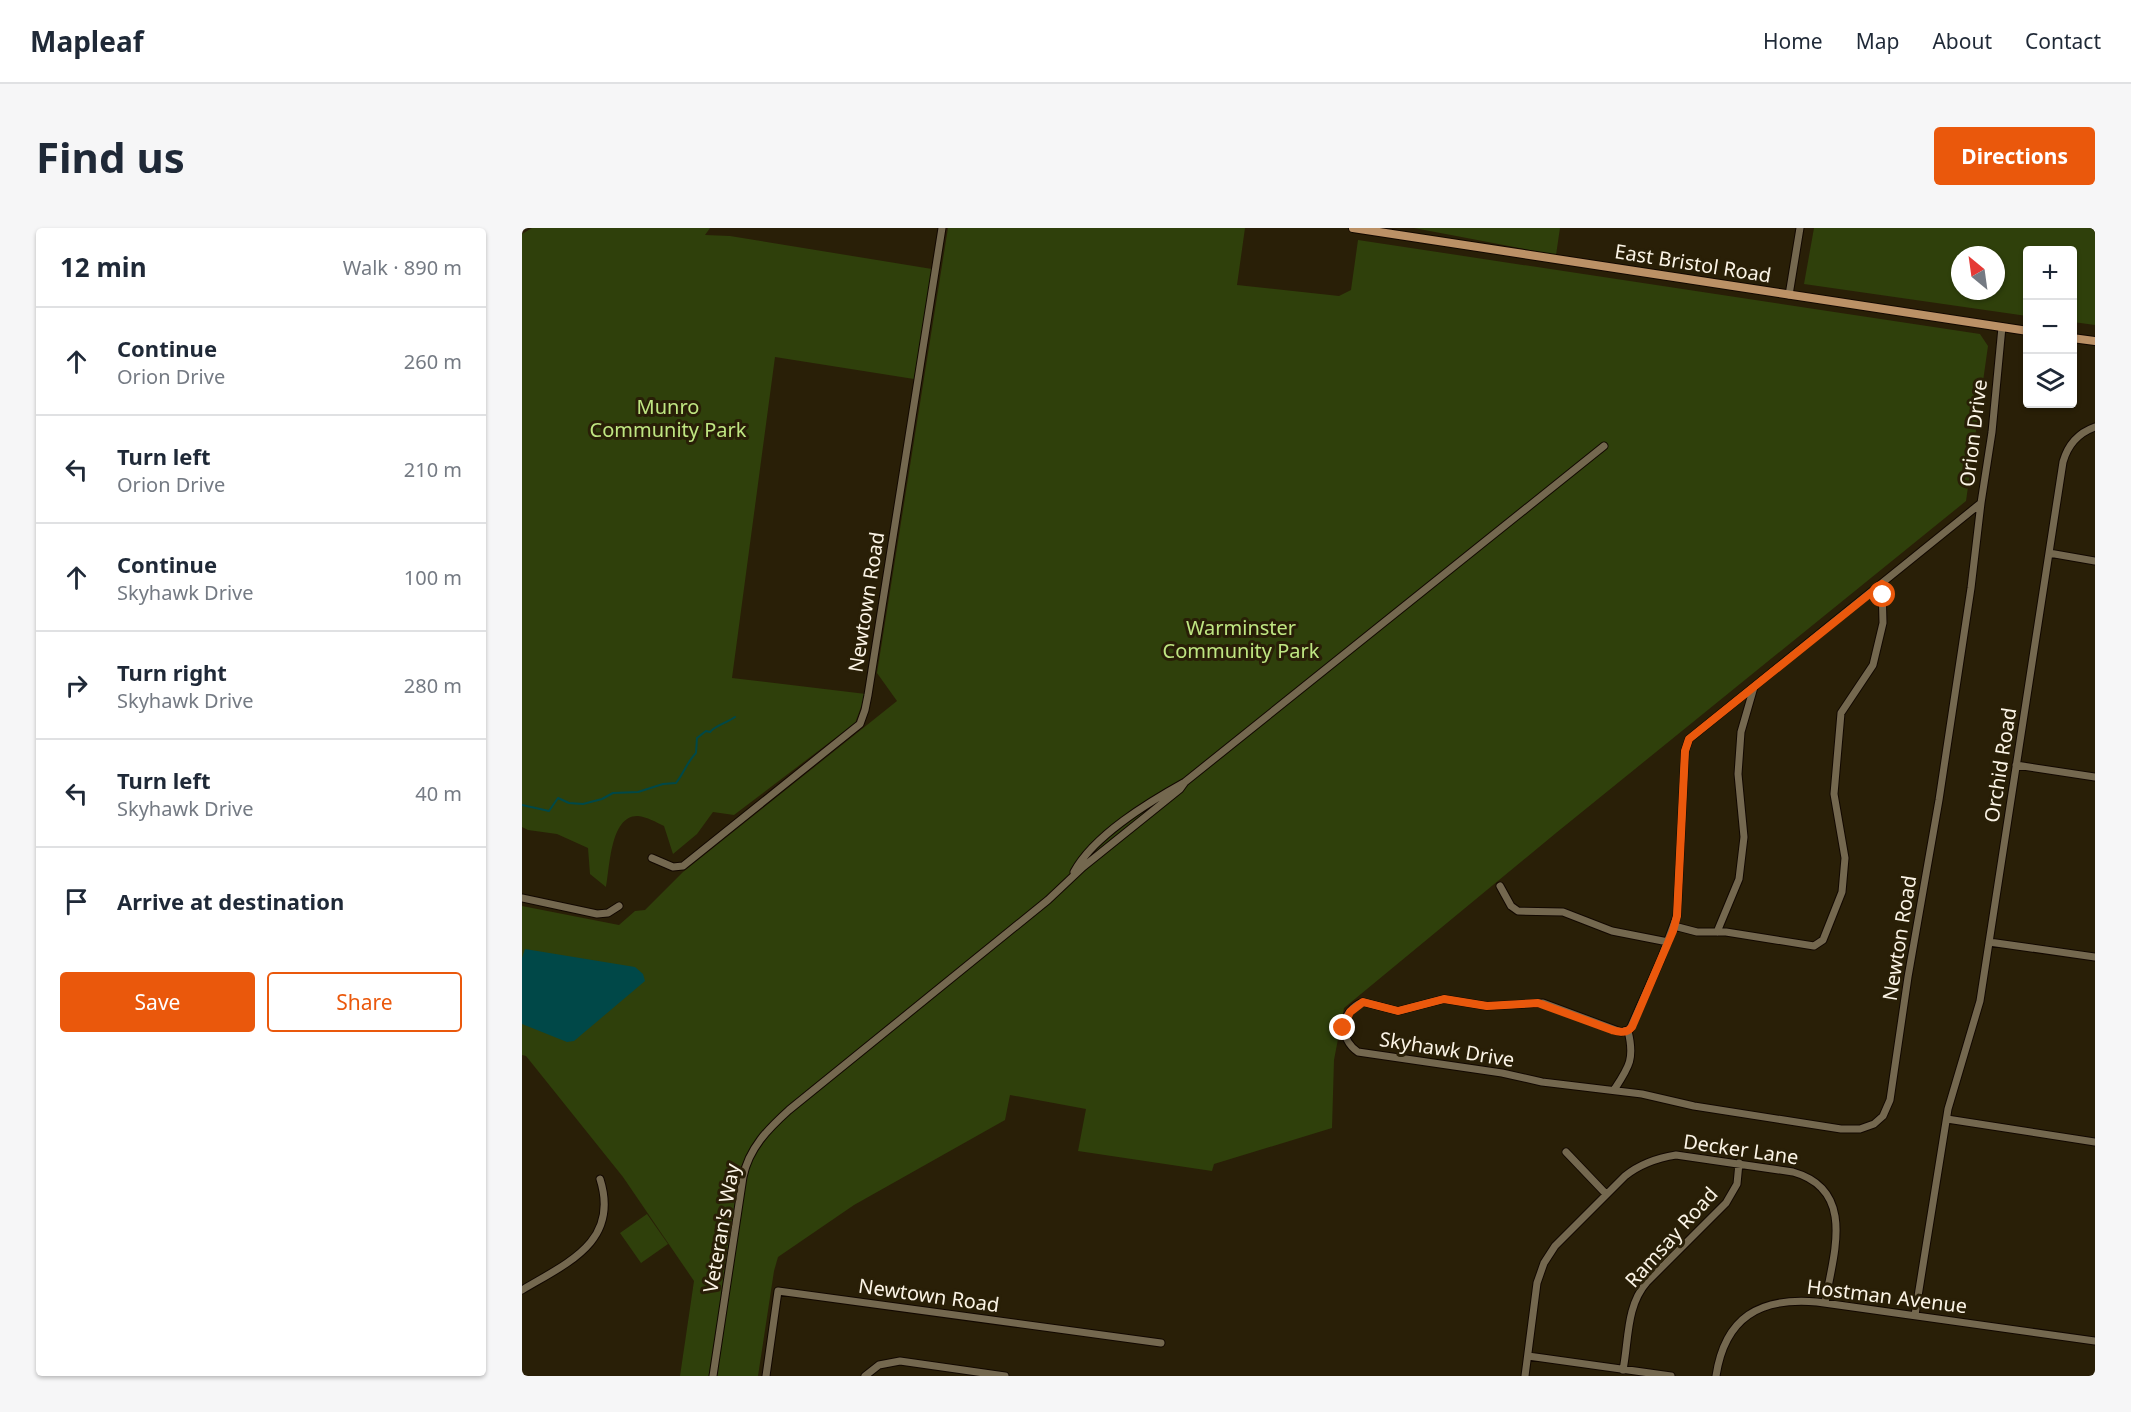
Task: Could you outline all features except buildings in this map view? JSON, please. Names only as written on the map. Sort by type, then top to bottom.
[{"type":"main road","name":"East Bristol Road","points":[[1353,228],[2023,330]]},
{"type":"main road","points":[[2077,339],[2095,341]]},
{"type":"street","name":"Newtown Road","points":[[652,858],[673,867],[683,866],[854,730],[864,716],[942,228]]},
{"type":"street","points":[[1789,295],[1800,228]]},
{"type":"street","name":"Orion Drive","points":[[1668,942],[1677,916],[1686,746],[1693,735],[1981,503],[1992,432],[2002,327]]},
{"type":"street","name":"Orchid Road","points":[[1915,1316],[1947,1119],[1980,1001],[2066,452],[2081,433],[2095,427]]},
{"type":"street","name":"Veteran's Way","points":[[713,1376],[746,1167],[758,1141],[764,1134],[797,1103],[1048,900],[1072,877],[1094,846],[1152,800],[1185,782],[1604,446]]},
{"type":"street","name":"Newton Road","points":[[1626,1092],[1660,1097],[1695,1106],[1840,1129],[1868,1127],[1883,1116],[1894,1082],[1908,977],[1939,800],[1971,588],[1981,503]]},
{"type":"street","points":[[2049,553],[2095,561]]},
{"type":"street","points":[[1674,926],[1690,931],[1717,932],[1796,944],[1817,945],[1823,940],[1842,892],[1845,858],[1834,794],[1841,713],[1873,665],[1883,623],[1882,584]]},
{"type":"street","points":[[1717,932],[1739,879],[1744,837],[1738,774],[1741,732],[1754,687]]},
{"type":"street","points":[[2016,765],[2095,777]]},
{"type":"street","points":[[1500,886],[1511,906],[1518,910],[1563,912],[1612,932],[1668,942],[1632,1027],[1627,1031],[1632,1058],[1614,1090]]},
{"type":"street","points":[[522,898],[597,914],[608,913],[619,906]]},
{"type":"street","points":[[1989,942],[2095,957]]},
{"type":"street","name":"Skyhawk Drive","points":[[1626,1092],[1542,1082],[1502,1073],[1358,1052],[1347,1042],[1344,1035],[1344,1024],[1350,1012],[1363,1002],[1403,1011],[1444,999],[1487,1006],[1543,1003],[1612,1030],[1627,1031]]},
{"type":"street","points":[[1947,1119],[2095,1142]]},
{"type":"street","points":[[1566,1152],[1606,1194]]},
{"type":"street","name":"Decker Lane","points":[[1525,1376],[1537,1283],[1544,1263],[1555,1246],[1632,1170],[1663,1157],[1676,1155],[1739,1163],[1804,1175],[1818,1183],[1829,1195],[1835,1209],[1837,1225],[1825,1304]]},
{"type":"street","name":"Ramsay Road","points":[[1623,1370],[1631,1312],[1637,1296],[1647,1282],[1726,1203],[1737,1184],[1739,1163]]},
{"type":"street","points":[[522,1290],[576,1258],[594,1238],[600,1227],[605,1204],[600,1179]]},
{"type":"street","name":"Newtown Road","points":[[766,1376],[778,1291],[1161,1343]]},
{"type":"street","name":"Hostman Avenue","points":[[1716,1376],[1725,1343],[1736,1327],[1752,1313],[1781,1301],[1794,1300],[2095,1341]]},
{"type":"street","points":[[1528,1356],[1671,1376]]},
{"type":"street","points":[[865,1376],[879,1365],[900,1360],[1005,1376]]},
{"type":"green space","name":"Munro Community Park","points":[[532,228],[710,228],[705,235],[730,236],[932,269],[914,379],[775,357],[732,678],[866,694],[855,723],[734,815],[713,812],[697,834],[673,854],[664,826],[638,816],[629,818],[622,824],[613,844],[606,887],[590,874],[588,848],[557,834],[522,827],[522,234]]},
{"type":"green space","name":"Warminster Community Park","points":[[948,228],[1245,228],[1237,285],[1339,296],[1351,290],[1358,240],[1980,334],[1988,346],[1966,501],[1344,1008],[1334,1060],[1332,1128],[1214,1164],[1212,1171],[1078,1151],[1086,1109],[1010,1095],[1005,1120],[854,1205],[778,1257],[758,1376],[680,1376],[694,1281],[623,1177],[526,1056],[522,1055],[522,906],[619,925],[635,911],[645,910],[683,872],[897,701],[877,673]]},
{"type":"green space","points":[[1414,228],[1560,228],[1556,255]]},
{"type":"green space","points":[[1814,228],[2095,228],[2095,325],[2077,323],[2077,246],[2023,246],[2023,315],[1804,284]]},
{"type":"green space","points":[[647,1214],[668,1244],[641,1263],[620,1233]]},
{"type":"water","points":[[525,949],[635,967],[643,974],[645,981],[574,1041],[567,1042],[522,1024],[522,958]]},
{"type":"waterway","points":[[522,805],[549,811],[558,798],[569,803],[583,804],[602,799],[613,793],[638,792],[663,784],[676,783],[696,753],[697,738],[735,717]]},
{"type":"route","points":[[1343,1028],[1346,1018],[1359,1003],[1403,1011],[1426,1003],[1452,999],[1487,1006],[1543,1003],[1612,1030],[1628,1031],[1632,1027],[1673,931],[1677,916],[1685,751],[1689,739],[1882,584],[1883,595]]}]
